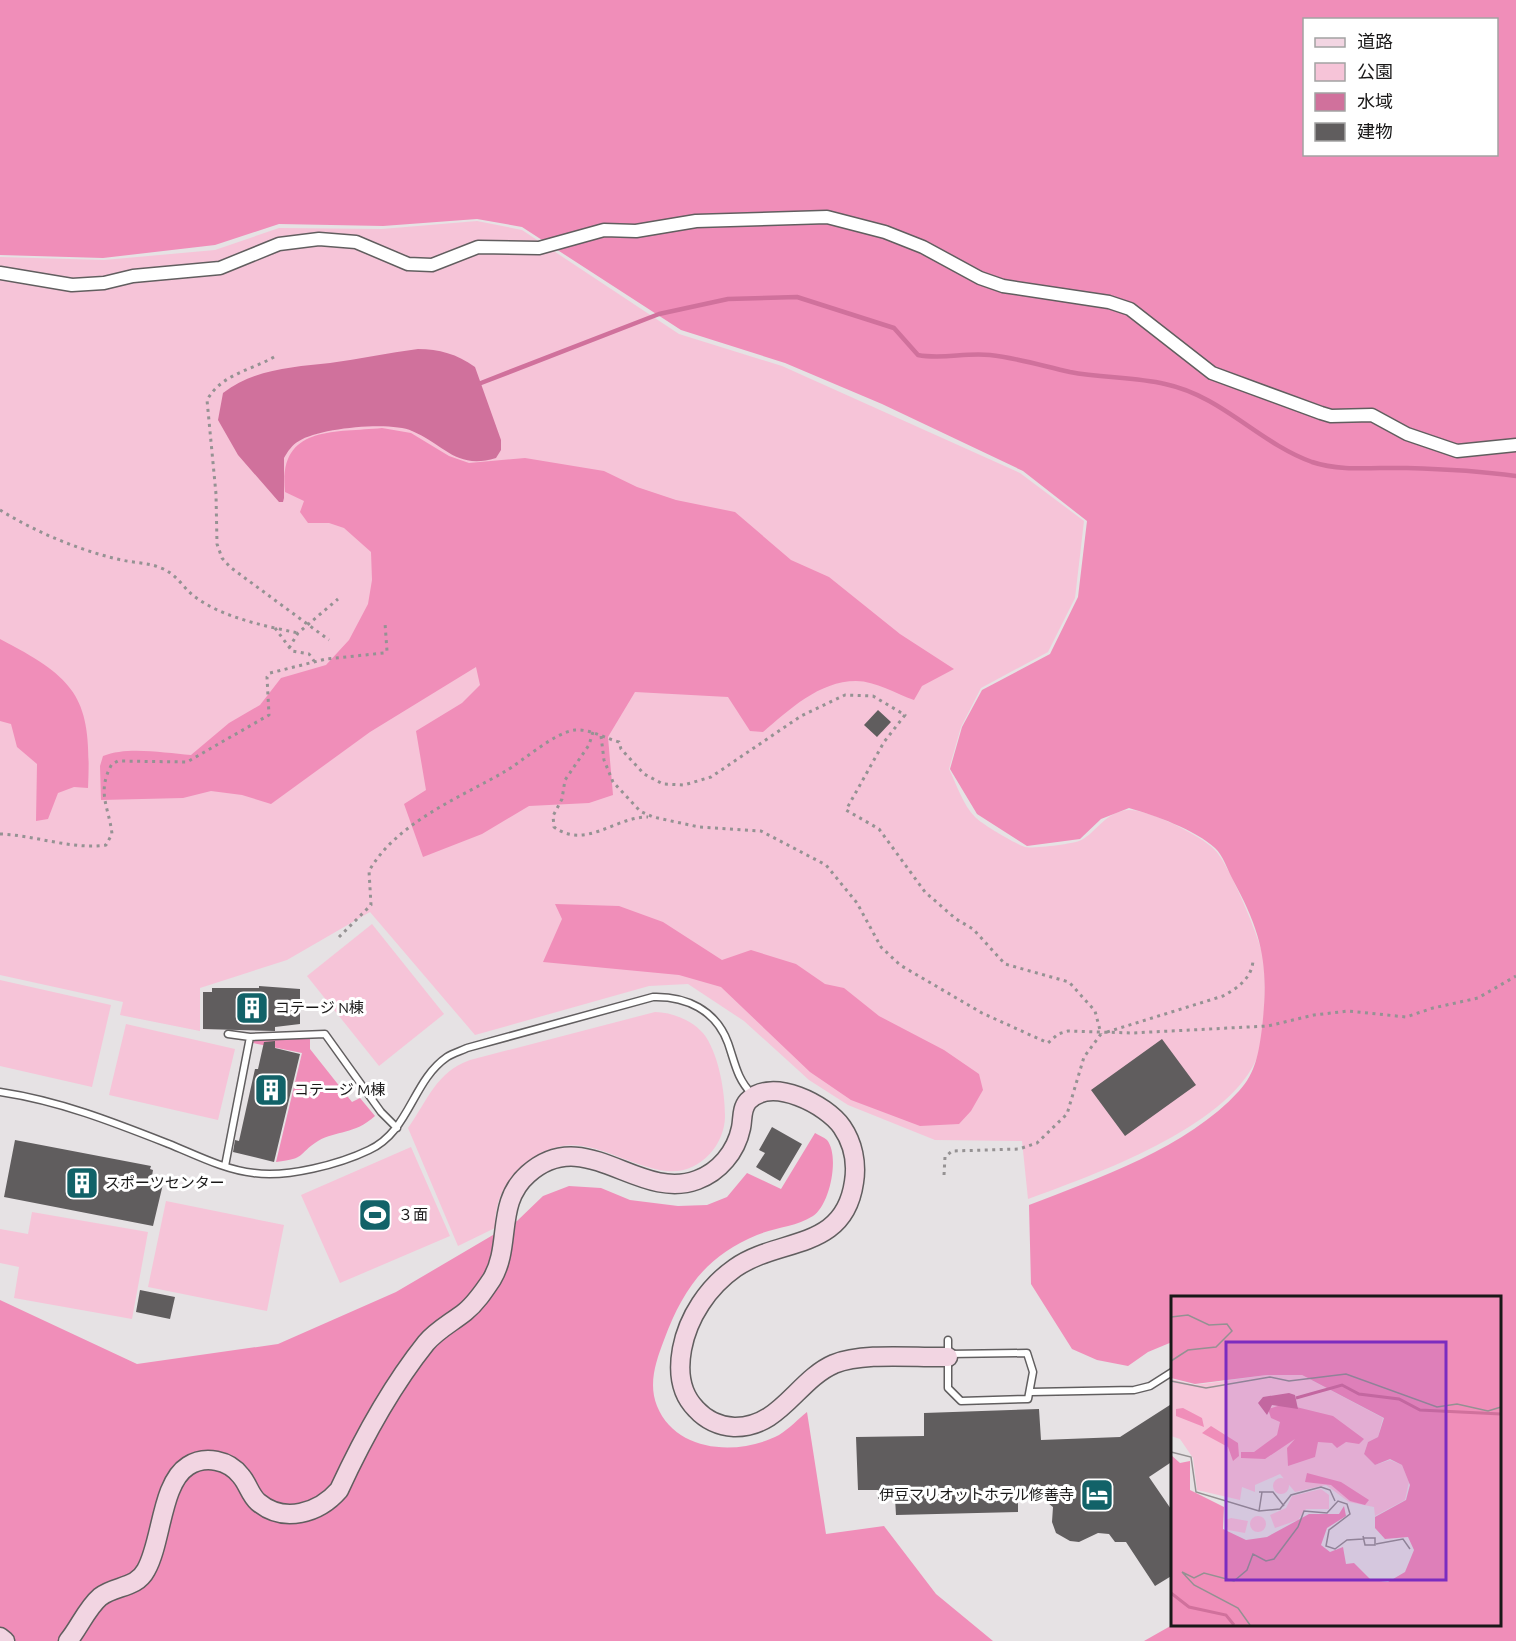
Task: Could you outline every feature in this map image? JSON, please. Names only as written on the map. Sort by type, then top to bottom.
[{"type":"street","points":[[0,273],[72,285],[104,283],[134,276],[220,268],[279,244],[319,239],[356,242],[408,264],[432,265],[478,247],[539,248],[604,230],[642,230],[696,221],[827,217],[895,236],[1002,286],[1108,302],[1130,309],[1212,374],[1321,413],[1331,416],[1372,415],[1407,434],[1457,451],[1516,445]]},
{"type":"street","points":[[68,1641],[100,1598],[134,1583],[146,1572],[173,1483],[188,1466],[210,1460],[231,1466],[240,1473],[257,1501],[276,1512],[300,1514],[311,1511],[331,1499],[339,1490],[382,1404],[425,1344],[445,1325],[467,1311],[493,1277],[502,1256],[506,1208],[514,1190],[526,1175],[551,1161],[580,1157],[662,1184],[674,1185],[698,1180],[718,1168],[733,1149],[741,1127],[744,1109],[754,1096],[798,1095],[824,1108],[843,1129],[850,1142],[855,1170],[854,1184],[844,1211],[824,1232],[798,1245],[744,1262],[723,1277],[706,1295],[688,1328],[681,1352],[682,1386],[692,1405],[717,1423],[748,1426],[783,1408],[816,1375],[834,1364],[854,1359],[948,1351]]},
{"type":"street","points":[[0,1637],[5,1641]]},
{"type":"lane","points":[[0,1092],[47,1099],[77,1108],[225,1166],[253,1173],[291,1172],[368,1150],[397,1128],[426,1081],[448,1057],[467,1048],[653,997],[667,997],[694,1004],[715,1021],[729,1045],[735,1069],[754,1096]]},
{"type":"lane","points":[[228,1034],[250,1037],[325,1034],[381,1112],[397,1128]]},
{"type":"lane","points":[[225,1166],[250,1037]]},
{"type":"lane","points":[[948,1351],[1027,1353],[1033,1372],[1028,1400],[961,1401],[948,1388],[948,1351]]},
{"type":"lane","points":[[1031,1392],[1134,1390],[1150,1386],[1171,1373]]},
{"type":"path","points":[[274,357],[228,377],[215,387],[207,400],[216,494],[218,548],[230,567],[309,623],[329,640]]},
{"type":"path","points":[[0,510],[37,531],[70,544],[115,559],[146,563],[164,569],[206,603],[275,628],[298,633]]},
{"type":"path","points":[[289,648],[298,633],[338,599]]},
{"type":"path","points":[[0,834],[79,845],[106,845],[112,834],[106,816],[104,784],[112,764],[118,761],[192,760],[269,715],[267,677],[270,673],[314,661],[387,651],[385,623]]},
{"type":"path","points":[[275,628],[292,651],[309,654],[314,661]]},
{"type":"path","points":[[339,937],[371,905],[368,877],[373,865],[417,822],[566,733],[573,730],[593,732],[619,742],[637,768],[657,782],[668,785],[692,785],[711,777],[801,716],[836,698],[854,693],[882,699],[905,715],[884,742],[846,810],[879,829],[925,892],[956,919],[973,929],[1005,964],[1069,982],[1095,1011],[1101,1034]]},
{"type":"path","points":[[593,732],[589,745],[566,780],[562,799],[553,816],[554,827],[570,835],[586,836],[637,817],[653,817],[699,827],[761,831],[831,869],[867,918],[881,946],[900,965],[982,1013],[1048,1043],[1058,1034],[1068,1030],[1101,1034],[1268,1026],[1314,1015],[1348,1011],[1406,1017],[1433,1008],[1478,998],[1516,976]]},
{"type":"path","points":[[600,735],[604,760],[613,782],[633,805],[653,817]]},
{"type":"path","points":[[944,1175],[945,1157],[951,1151],[1026,1148],[1043,1137],[1068,1114],[1084,1057],[1101,1034],[1223,996],[1233,991],[1248,977],[1253,959]]},
{"type":"green space","points":[[477,221],[522,230],[679,334],[782,366],[1020,473],[1084,521],[1075,598],[1048,652],[981,688],[961,727],[949,769],[963,800],[975,817],[999,834],[1025,847],[1052,846],[1079,841],[1112,815],[1128,810],[1160,818],[1186,830],[1207,843],[1220,856],[1259,942],[1264,962],[1265,990],[1263,1022],[1256,1060],[1240,1085],[1217,1107],[1188,1128],[1156,1146],[1087,1177],[1028,1199],[1022,1141],[935,1140],[848,1105],[809,1080],[744,1021],[688,984],[649,986],[475,1035],[370,912],[287,960],[200,988],[200,1031],[120,1015],[123,1002],[0,975],[0,257],[104,260],[215,250],[279,228],[382,229]]},
{"type":"green space","points":[[372,924],[444,1014],[379,1066],[307,976]]},
{"type":"green space","points":[[0,980],[111,1005],[92,1087],[0,1066]]},
{"type":"green space","points":[[655,1012],[676,1016],[690,1022],[702,1032],[711,1045],[720,1075],[725,1107],[724,1127],[715,1148],[699,1163],[678,1171],[646,1167],[593,1148],[576,1145],[559,1147],[540,1154],[521,1168],[504,1188],[496,1210],[495,1228],[458,1246],[408,1128],[441,1079],[458,1065],[470,1060]]},
{"type":"green space","points":[[126,1024],[235,1049],[218,1120],[109,1095]]},
{"type":"green space","name":"３面","points":[[411,1147],[450,1236],[340,1283],[301,1195]]},
{"type":"green space","points":[[166,1201],[284,1225],[267,1311],[148,1287]]},
{"type":"green space","points":[[32,1212],[148,1232],[132,1319],[14,1298],[19,1267],[0,1263],[0,1229],[28,1234]]},
{"type":"shaded area","points":[[0,0],[1516,0],[1516,1641],[1144,1641],[1171,1626],[1501,1626],[1501,1296],[1171,1296],[1171,1342],[1148,1352],[1128,1366],[1097,1360],[1072,1349],[1031,1284],[1029,1205],[1141,1159],[1194,1129],[1218,1111],[1245,1084],[1253,1069],[1260,1045],[1264,1006],[1264,968],[1257,935],[1223,859],[1207,841],[1174,824],[1129,808],[1101,819],[1080,839],[1027,846],[977,814],[950,769],[962,727],[982,690],[1050,654],[1078,597],[1087,521],[1023,471],[882,404],[785,363],[681,330],[522,227],[477,219],[383,226],[279,224],[215,245],[103,258],[0,255]]},
{"type":"shaded area","points":[[382,428],[411,433],[449,456],[469,463],[525,458],[604,471],[637,487],[676,500],[735,512],[791,560],[829,577],[900,634],[954,669],[922,686],[914,700],[878,685],[856,681],[842,682],[805,698],[763,732],[750,731],[728,697],[635,692],[608,737],[613,795],[589,803],[529,806],[482,834],[423,857],[404,804],[426,790],[416,731],[462,703],[480,685],[476,667],[370,732],[271,804],[242,795],[211,791],[183,798],[101,800],[100,766],[103,756],[124,751],[191,755],[229,723],[260,705],[281,678],[326,665],[349,640],[368,604],[372,580],[371,552],[344,528],[329,523],[308,523],[300,512],[304,501],[285,492],[285,470],[290,454],[312,437],[328,433]]},
{"type":"shaded area","points":[[0,639],[48,667],[64,681],[75,696],[83,713],[89,758],[88,788],[74,787],[58,793],[48,819],[36,821],[37,764],[17,747],[11,724],[0,721]]},
{"type":"shaded area","points":[[555,904],[619,906],[663,922],[722,960],[751,950],[796,964],[825,984],[844,988],[879,1016],[944,1050],[979,1074],[983,1090],[971,1111],[959,1124],[920,1126],[851,1100],[810,1072],[721,987],[679,975],[543,962],[562,919]]},
{"type":"shaded area","points":[[310,1038],[310,1049],[352,1102],[360,1098],[375,1116],[360,1126],[318,1141],[298,1157],[276,1162],[302,1053],[253,1043],[254,1039]]},
{"type":"shaded area","points":[[815,1133],[827,1140],[833,1157],[831,1180],[824,1202],[813,1216],[806,1220],[764,1232],[739,1243],[710,1264],[698,1276],[679,1305],[658,1356],[653,1381],[654,1398],[666,1422],[678,1433],[710,1446],[746,1446],[763,1442],[779,1435],[807,1412],[826,1534],[884,1526],[936,1594],[993,1641],[0,1641],[0,1300],[137,1364],[278,1344],[396,1292],[517,1221],[543,1196],[569,1186],[601,1188],[630,1200],[678,1206],[707,1205],[727,1197],[747,1173],[781,1189]]},
{"type":"water","points":[[418,349],[448,353],[475,367],[501,440],[501,450],[496,458],[471,461],[461,458],[412,431],[402,428],[372,426],[338,429],[309,436],[292,446],[284,458],[284,498],[283,502],[279,502],[238,455],[218,420],[223,393],[261,374],[274,370]]},
{"type":"building","points":[[878,710],[891,722],[877,737],[864,725]]},
{"type":"building","name":"コテージ N棟","points":[[259,986],[300,989],[300,1024],[275,1027],[275,1031],[203,1029],[203,992],[212,992],[212,988],[259,988]]},
{"type":"building","points":[[1162,1039],[1196,1085],[1125,1136],[1091,1090]]},
{"type":"building","name":"コテージ M棟","points":[[275,1041],[275,1048],[300,1054],[274,1162],[233,1152],[235,1140],[239,1141],[255,1069],[258,1069],[264,1042]]},
{"type":"building","points":[[772,1127],[802,1144],[780,1181],[756,1167],[765,1153],[759,1150]]},
{"type":"building","name":"スポーツセンター","points":[[15,1140],[151,1166],[150,1169],[153,1170],[151,1182],[163,1184],[153,1226],[4,1197]]},
{"type":"building","points":[[140,1290],[175,1297],[170,1319],[136,1312]]},
{"type":"building","name":"伊豆マリオットホテル修善寺","points":[[1171,1404],[1171,1462],[1149,1477],[1171,1509],[1171,1576],[1155,1586],[1126,1542],[1115,1542],[1109,1534],[1098,1533],[1079,1542],[1070,1541],[1056,1533],[1052,1522],[1053,1507],[1044,1500],[1018,1501],[1018,1512],[896,1515],[895,1498],[878,1499],[878,1490],[858,1490],[856,1437],[924,1436],[924,1413],[1039,1409],[1041,1440],[1120,1437]]},
{"type":"waterway","points":[[481,383],[659,314],[728,299],[797,297],[894,328],[918,355],[936,357],[990,355],[1070,372],[1153,382],[1186,390],[1223,409],[1293,454],[1323,465],[1347,468],[1448,470],[1516,476]]},
{"type":"place","name":"コテージ N棟","points":[[252,1008]]},
{"type":"place","name":"コテージ M棟","points":[[271,1090]]},
{"type":"place","name":"スポーツセンター","points":[[82,1183]]},
{"type":"place","name":"３面","points":[[375,1215]]},
{"type":"place","name":"伊豆マリオットホテル修善寺","points":[[1097,1495]]}]
